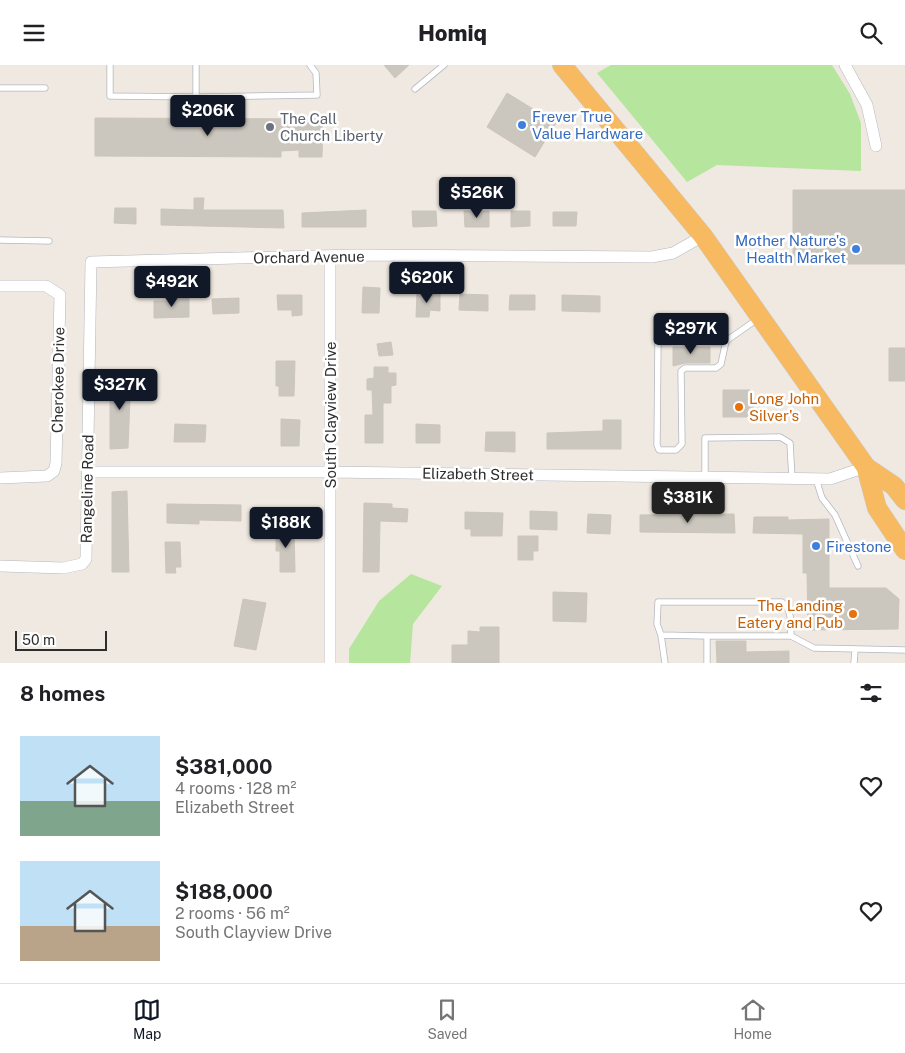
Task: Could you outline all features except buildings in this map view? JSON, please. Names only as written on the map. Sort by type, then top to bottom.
[{"type":"highway","points":[[562,65],[703,236],[866,467],[877,508],[905,550]]},
{"type":"highway","points":[[866,467],[894,486],[905,500]]},
{"type":"street","points":[[845,65],[867,105],[876,146]]},
{"type":"street","name":"Orchard Avenue","points":[[90,262],[330,256],[652,257],[673,253],[703,236]]},
{"type":"street","name":"South Clayview Drive","points":[[330,256],[330,663]]},
{"type":"street","name":"Rangeline Road","points":[[0,566],[63,568],[82,564],[86,559],[90,262]]},
{"type":"street","name":"Cherokee Drive","points":[[0,285],[46,286],[60,295],[56,463],[54,471],[47,476],[0,478]]},
{"type":"street","name":"Elizabeth Street","points":[[88,471],[330,472],[830,479],[866,467]]},
{"type":"lane","points":[[110,65],[110,96],[196,97],[317,95],[316,73],[310,65]]},
{"type":"lane","points":[[196,65],[196,97]]},
{"type":"lane","points":[[415,89],[444,65]]},
{"type":"lane","points":[[0,88],[45,88]]},
{"type":"lane","points":[[0,240],[49,241]]},
{"type":"lane","points":[[726,341],[721,364],[716,368],[685,368],[682,371],[682,443],[676,450],[659,450],[657,445],[658,342],[664,336],[726,341],[760,317]]},
{"type":"lane","points":[[706,478],[704,438],[780,437],[790,443],[792,479]]},
{"type":"lane","points":[[816,479],[822,498],[835,515],[858,566]]},
{"type":"lane","points":[[665,663],[661,635],[657,624],[658,602],[782,602],[787,606],[790,613],[791,636]]},
{"type":"lane","points":[[661,635],[791,636],[814,648],[905,650]]},
{"type":"lane","points":[[707,636],[707,663]]},
{"type":"lane","points":[[854,663],[855,650]]},
{"type":"green space","points":[[611,65],[832,65],[850,94],[861,123],[861,171],[717,165],[687,182],[597,73]]},
{"type":"green space","points":[[411,574],[442,586],[413,624],[410,663],[349,663],[349,649],[379,601]]},
{"type":"place","name":"Frever True Value Hardware","points":[[522,125]]},
{"type":"place","name":"The Call Church Liberty","points":[[270,127]]},
{"type":"place","name":"Mother Nature's Health Market","points":[[856,249]]},
{"type":"place","name":"Long John Silver's","points":[[739,407]]},
{"type":"place","name":"Firestone","points":[[816,546]]},
{"type":"place","name":"The Landing Eatery and Pub","points":[[853,614]]}]
